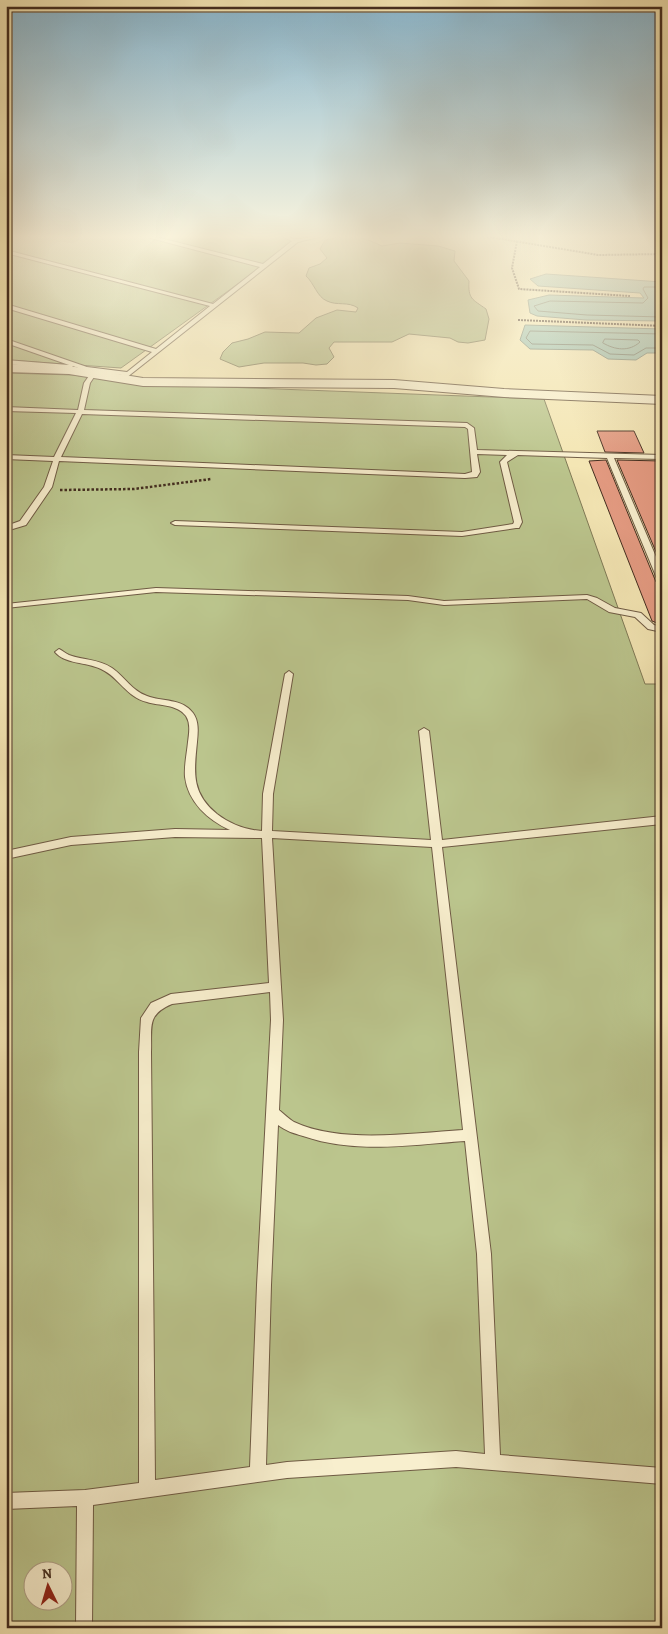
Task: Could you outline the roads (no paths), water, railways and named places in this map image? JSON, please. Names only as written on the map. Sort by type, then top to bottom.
[{"type":"street","points":[[6,368],[90,371],[126,375],[153,382],[394,384],[504,393],[662,400]]},
{"type":"lane","points":[[24,311],[157,351]]},
{"type":"lane","points":[[126,375],[208,311]]},
{"type":"lane","points":[[6,341],[90,371]]},
{"type":"lane","points":[[6,362],[90,371]]},
{"type":"lane","points":[[6,528],[23,523],[50,483],[57,458],[80,411],[86,394],[86,383],[90,371]]},
{"type":"lane","points":[[6,409],[467,425],[471,428],[476,472],[474,475],[465,476],[6,456]]},
{"type":"lane","points":[[474,452],[662,457]]},
{"type":"lane","points":[[175,523],[462,534],[508,529],[516,526],[518,522],[503,462],[506,458],[517,453]]},
{"type":"lane","points":[[610,457],[662,581]]},
{"type":"lane","points":[[6,606],[156,590],[408,598],[444,603],[587,597],[595,599],[610,610],[637,614],[645,618],[651,627],[662,630]]},
{"type":"lane","points":[[59,652],[64,656],[106,667],[118,676],[126,688],[143,698],[170,703],[188,712],[194,725],[190,777],[196,797],[210,814],[232,828],[262,835]]},
{"type":"lane","points":[[258,1474],[264,1285],[277,1020],[262,835],[289,674]]},
{"type":"lane","points":[[424,731],[484,1254],[493,1462]]},
{"type":"lane","points":[[6,855],[71,841],[175,833],[262,835],[438,844],[662,820]]},
{"type":"lane","points":[[147,1490],[145,1062],[147,1018],[155,1006],[172,999],[275,987]]},
{"type":"lane","points":[[273,1113],[289,1126],[322,1137],[373,1142],[470,1135]]},
{"type":"lane","points":[[6,1501],[85,1498],[287,1470],[456,1459],[662,1476]]},
{"type":"lane","points":[[84,1628],[85,1498]]},
{"type":"water","points":[[530,311],[662,311],[662,321],[586,320],[537,316]]},
{"type":"water","points":[[525,325],[662,329],[662,353],[647,353],[636,360],[608,359],[593,350],[530,349],[520,340]]}]
